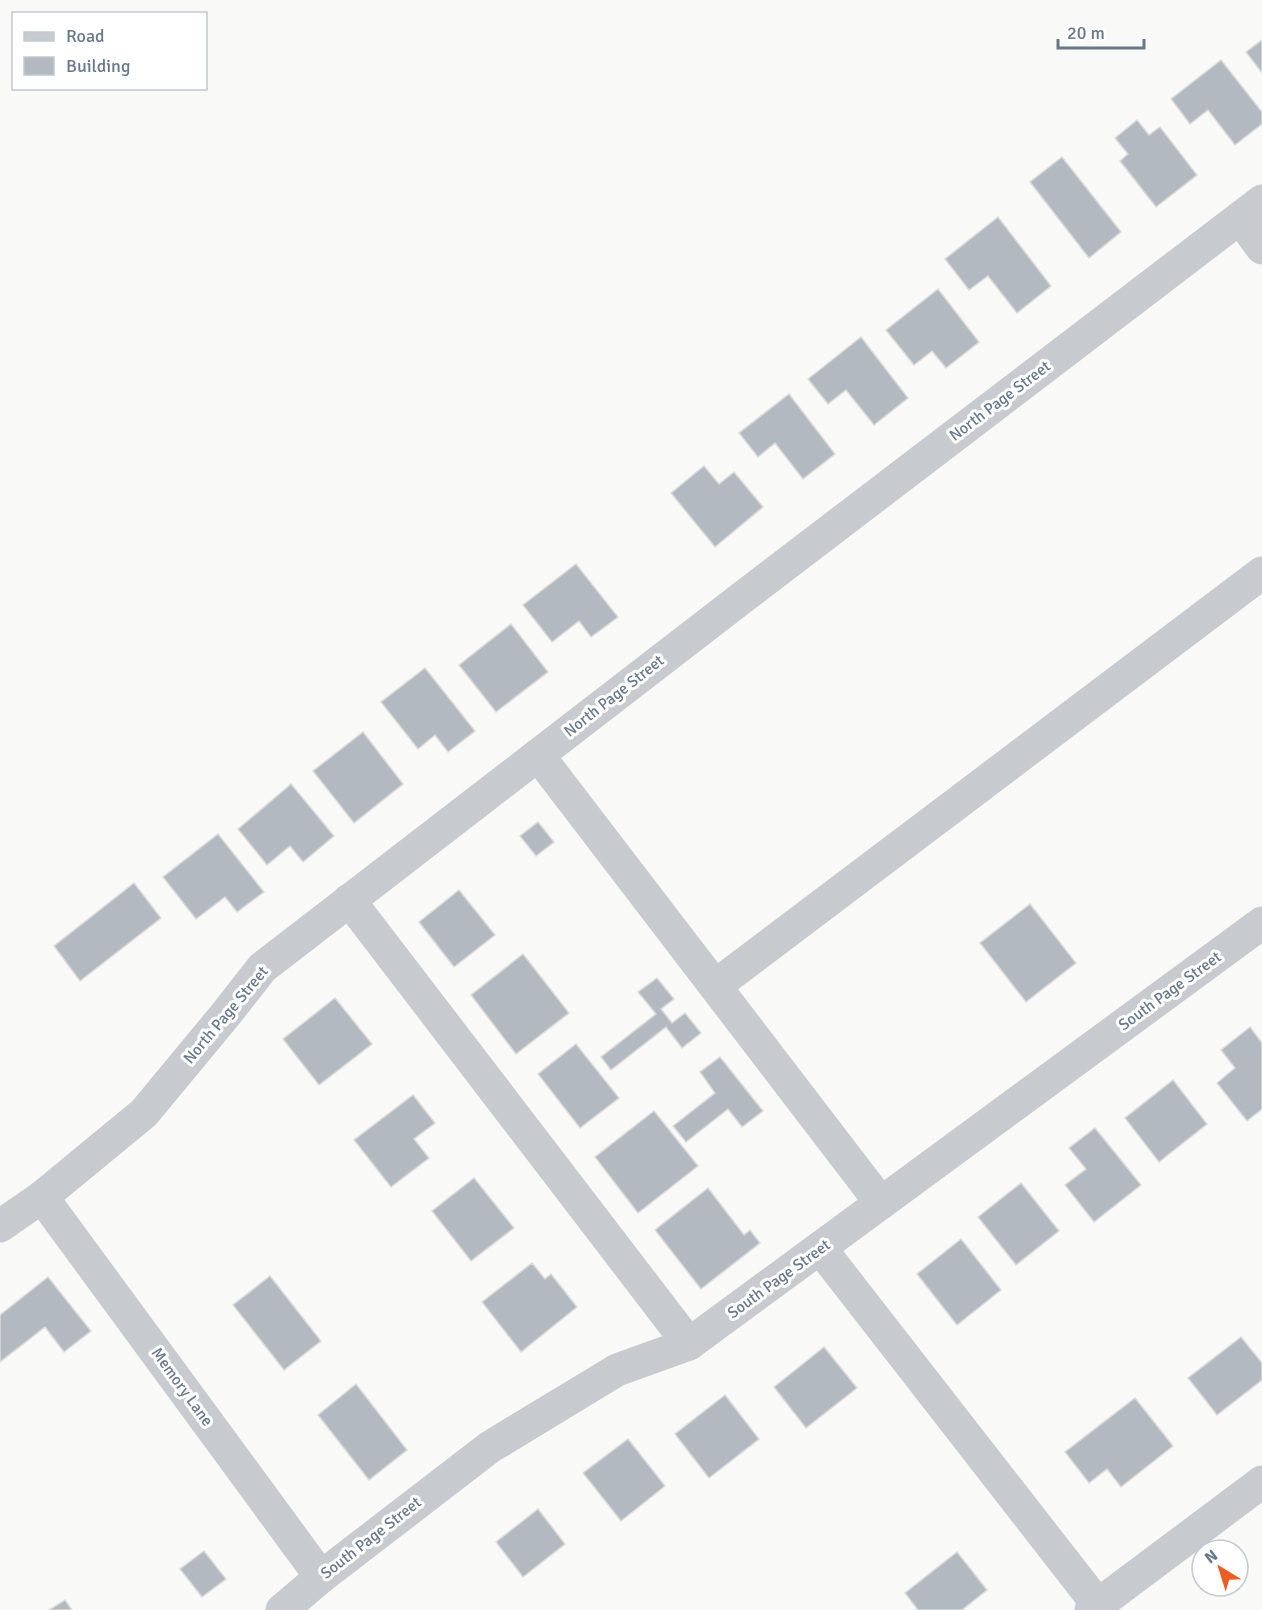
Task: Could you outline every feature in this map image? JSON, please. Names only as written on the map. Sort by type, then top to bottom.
[{"type":"street","points":[[1251,210],[1262,248]]},
{"type":"street","name":"North Page Street","points":[[0,1226],[42,1197],[144,1113],[262,968],[1251,210]]},
{"type":"street","points":[[715,986],[1262,573]]},
{"type":"street","points":[[538,755],[881,1203]]},
{"type":"street","points":[[350,900],[689,1344]]},
{"type":"street","name":"South Page Street","points":[[282,1610],[321,1576],[490,1447],[617,1370],[689,1344],[1262,923]]},
{"type":"street","name":"Memory Lane","points":[[42,1197],[321,1576]]},
{"type":"street","points":[[820,1248],[1094,1608],[1262,1482]]},
{"type":"building","points":[[1262,40],[1262,73],[1246,52]]},
{"type":"building","points":[[1221,60],[1262,112],[1262,124],[1235,145],[1208,110],[1190,124],[1171,99]]},
{"type":"building","points":[[1137,120],[1149,135],[1160,127],[1197,175],[1156,207],[1120,161],[1128,154],[1115,138]]},
{"type":"building","points":[[1062,157],[1121,232],[1089,258],[1030,182]]},
{"type":"building","points":[[998,217],[1051,286],[1017,313],[988,276],[969,290],[945,259]]},
{"type":"building","points":[[938,289],[979,342],[946,368],[932,351],[914,365],[886,330]]},
{"type":"building","points":[[861,337],[908,398],[874,425],[846,390],[828,404],[808,379]]},
{"type":"building","points":[[789,394],[835,454],[803,479],[775,443],[758,457],[739,433]]},
{"type":"building","points":[[704,466],[719,484],[734,472],[763,507],[715,547],[671,493]]},
{"type":"building","points":[[576,564],[618,617],[591,637],[579,621],[552,642],[523,605]]},
{"type":"building","points":[[511,624],[548,672],[496,712],[459,665]]},
{"type":"building","points":[[425,668],[475,731],[448,752],[435,735],[418,749],[381,702]]},
{"type":"building","points":[[363,732],[403,784],[354,823],[313,771]]},
{"type":"building","points":[[291,784],[334,836],[303,862],[290,846],[267,865],[238,829]]},
{"type":"building","points":[[538,822],[554,842],[536,856],[520,836]]},
{"type":"building","points":[[218,834],[264,892],[237,912],[225,897],[196,919],[163,877]]},
{"type":"building","points":[[134,883],[161,918],[80,981],[54,946]]},
{"type":"building","points":[[459,890],[495,935],[454,967],[419,922]]},
{"type":"building","points":[[1030,904],[1076,963],[1026,1002],[980,943]]},
{"type":"building","points":[[523,954],[569,1013],[516,1054],[471,995]]},
{"type":"building","points":[[657,978],[674,999],[661,1009],[672,1023],[685,1013],[701,1033],[682,1048],[666,1027],[611,1070],[601,1057],[656,1014],[638,992]]},
{"type":"building","points":[[335,998],[372,1044],[319,1085],[283,1039]]},
{"type":"building","points":[[1250,1027],[1262,1043],[1262,1109],[1247,1121],[1217,1083],[1235,1068],[1221,1050]]},
{"type":"building","points":[[576,1044],[619,1098],[580,1128],[538,1074]]},
{"type":"building","points":[[720,1057],[763,1111],[742,1127],[728,1109],[686,1142],[673,1126],[715,1093],[700,1072]]},
{"type":"building","points":[[1173,1080],[1207,1124],[1159,1162],[1125,1118]]},
{"type":"building","points":[[413,1095],[435,1123],[414,1139],[429,1158],[391,1187],[354,1140]]},
{"type":"building","points":[[654,1111],[698,1166],[638,1213],[595,1157]]},
{"type":"building","points":[[1095,1128],[1141,1185],[1094,1222],[1065,1185],[1086,1169],[1069,1148]]},
{"type":"building","points":[[474,1178],[514,1228],[471,1261],[432,1211]]},
{"type":"building","points":[[1021,1183],[1059,1231],[1016,1265],[978,1217]]},
{"type":"building","points":[[708,1188],[744,1235],[750,1230],[760,1243],[701,1289],[655,1230]]},
{"type":"building","points":[[961,1239],[1001,1290],[957,1325],[917,1274]]},
{"type":"building","points":[[532,1263],[545,1279],[551,1274],[577,1307],[521,1352],[482,1302]]},
{"type":"building","points":[[270,1276],[321,1341],[284,1370],[233,1305]]},
{"type":"building","points":[[48,1277],[91,1331],[64,1352],[45,1327],[0,1362],[0,1315]]},
{"type":"building","points":[[1241,1337],[1262,1363],[1262,1380],[1217,1415],[1188,1378]]},
{"type":"building","points":[[824,1347],[857,1388],[806,1428],[774,1387]]},
{"type":"building","points":[[356,1384],[407,1450],[369,1480],[318,1415]]},
{"type":"building","points":[[725,1395],[759,1439],[709,1478],[675,1434]]},
{"type":"building","points":[[1135,1398],[1173,1446],[1121,1487],[1107,1469],[1089,1483],[1065,1452]]},
{"type":"building","points":[[628,1439],[665,1486],[621,1521],[583,1473]]},
{"type":"building","points":[[538,1509],[565,1544],[523,1577],[496,1542]]},
{"type":"building","points":[[204,1551],[226,1579],[202,1597],[180,1569]]},
{"type":"building","points":[[957,1552],[987,1590],[962,1610],[918,1610],[905,1593]]},
{"type":"building","points":[[65,1600],[72,1610],[49,1610]]}]
